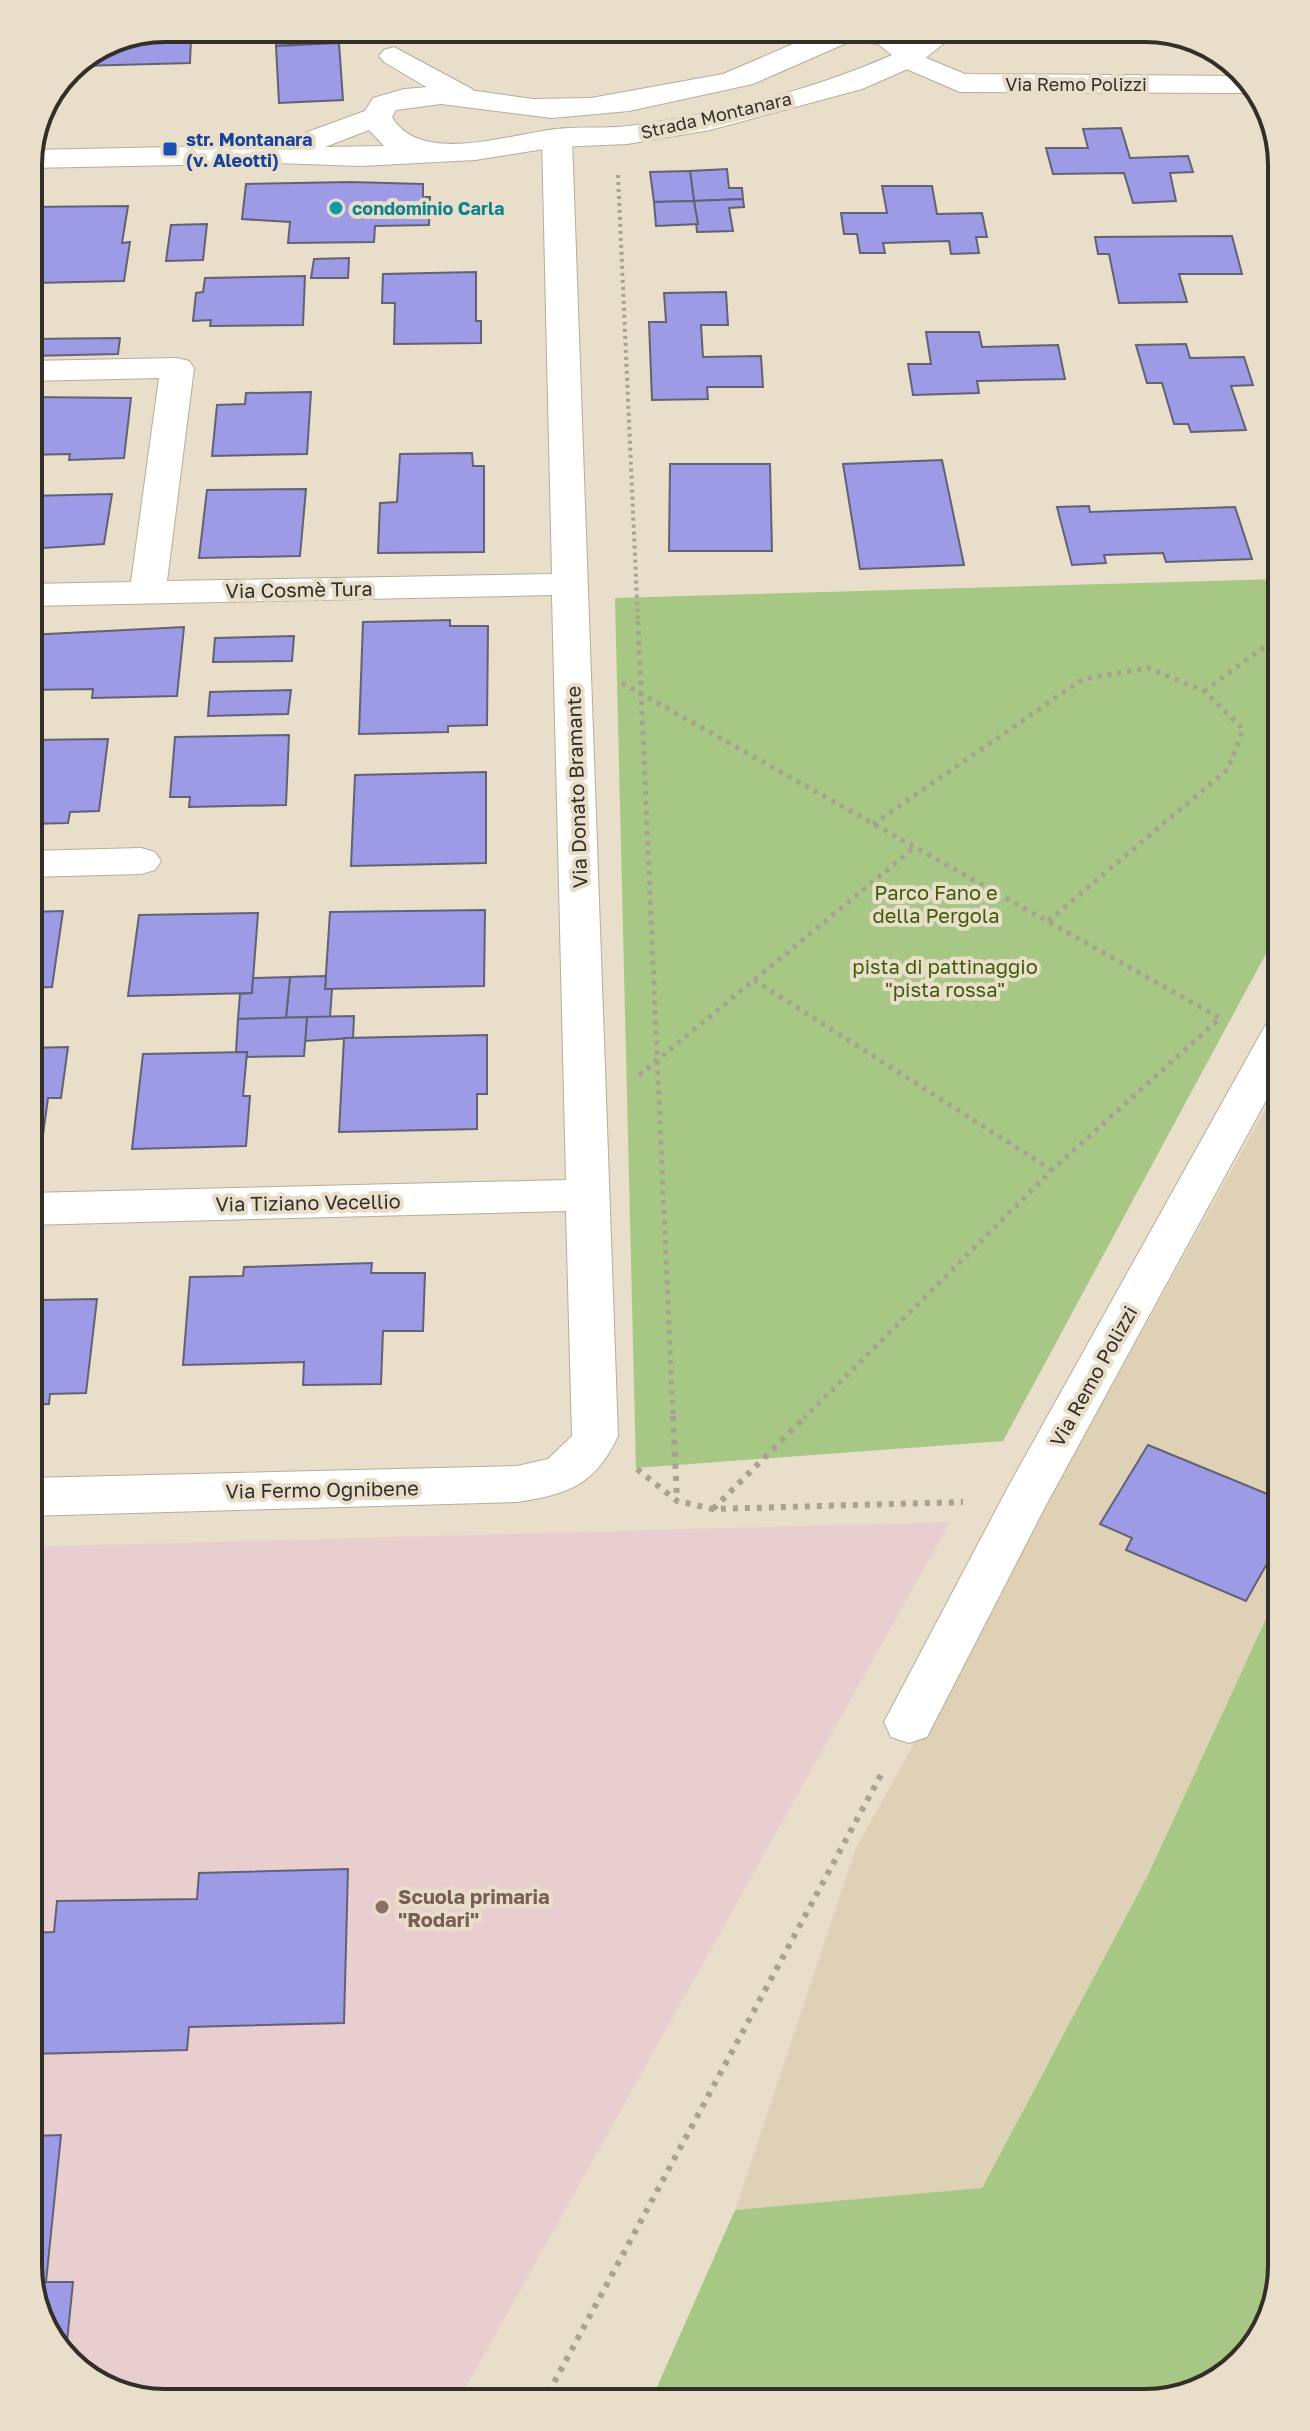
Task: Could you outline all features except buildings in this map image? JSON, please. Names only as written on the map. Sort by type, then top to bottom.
[{"type":"street","name":"Strada Montanara","points":[[276,154],[429,94],[461,95],[537,109],[606,106],[684,92],[758,73],[815,42]]},
{"type":"street","name":"Strada Montanara","points":[[894,42],[906,51],[907,59]]},
{"type":"street","name":"Strada Montanara","points":[[42,159],[276,154],[361,157],[475,151],[557,138],[627,135],[710,121],[852,83],[907,59],[930,42]]},
{"type":"street","points":[[390,46],[461,95]]},
{"type":"street","points":[[380,111],[393,84],[390,46]]},
{"type":"street","name":"Via Remo Polizzi","points":[[907,59],[960,83],[1238,85]]},
{"type":"street","name":"Strada Montanara","points":[[380,111],[386,133],[402,145],[424,153]]},
{"type":"street","name":"Via Donato Bramante","points":[[557,138],[595,1436]]},
{"type":"street","points":[[42,371],[177,368],[148,593]]},
{"type":"street","name":"Via Cosmè Tura","points":[[42,595],[570,584]]},
{"type":"street","points":[[42,864],[141,861]]},
{"type":"street","name":"Via Remo Polizzi","points":[[909,1722],[1024,1502],[1268,1058]]},
{"type":"street","name":"Via Tiziano Vecellio","points":[[42,1209],[588,1195]]},
{"type":"street","name":"Via Fermo Ognibene","points":[[42,1497],[517,1484],[547,1480],[570,1470],[588,1454],[595,1436]]},
{"type":"path","points":[[618,173],[677,1501]]},
{"type":"path","points":[[1204,691],[1268,644]]},
{"type":"path","points":[[572,656],[1220,1018],[1052,1170],[713,1509]]},
{"type":"path","points":[[873,824],[1083,679],[1148,668],[1204,691],[1243,729],[1228,769],[1047,922]]},
{"type":"path","points":[[586,1119],[915,847]]},
{"type":"path","points":[[754,980],[1052,1170]]},
{"type":"path","points":[[595,1436],[677,1501],[713,1509],[1024,1502]]},
{"type":"path","points":[[551,2389],[909,1722]]},
{"type":"shaded area","points":[[1268,1104],[1268,1614],[1148,1875],[981,2189],[735,2210],[855,1850]]},
{"type":"shaded area","name":"Scuola primaria \"Rodari\"","points":[[950,1522],[465,2389],[141,2387],[118,2380],[90,2364],[58,2328],[44,2290],[42,2266],[42,1547]]},
{"type":"green space","name":"Parco Fano e della Pergola","points":[[1268,579],[1268,950],[1003,1441],[636,1468],[615,598]]},
{"type":"green space","points":[[1268,1614],[1268,2266],[1264,2298],[1255,2321],[1238,2347],[1207,2373],[1192,2380],[1169,2387],[1145,2389],[656,2389],[735,2210],[982,2188],[1148,1875]]},
{"type":"place","name":"str. Montanara (v. Aleotti)","points":[[170,149]]},
{"type":"place","name":"condominio Carla","points":[[336,208]]},
{"type":"place","name":"Scuola primaria \"Rodari\"","points":[[382,1907]]},
{"type":"park label","name":"pista di pattinaggio \"pista rossa\"","points":[[945,978]]}]
